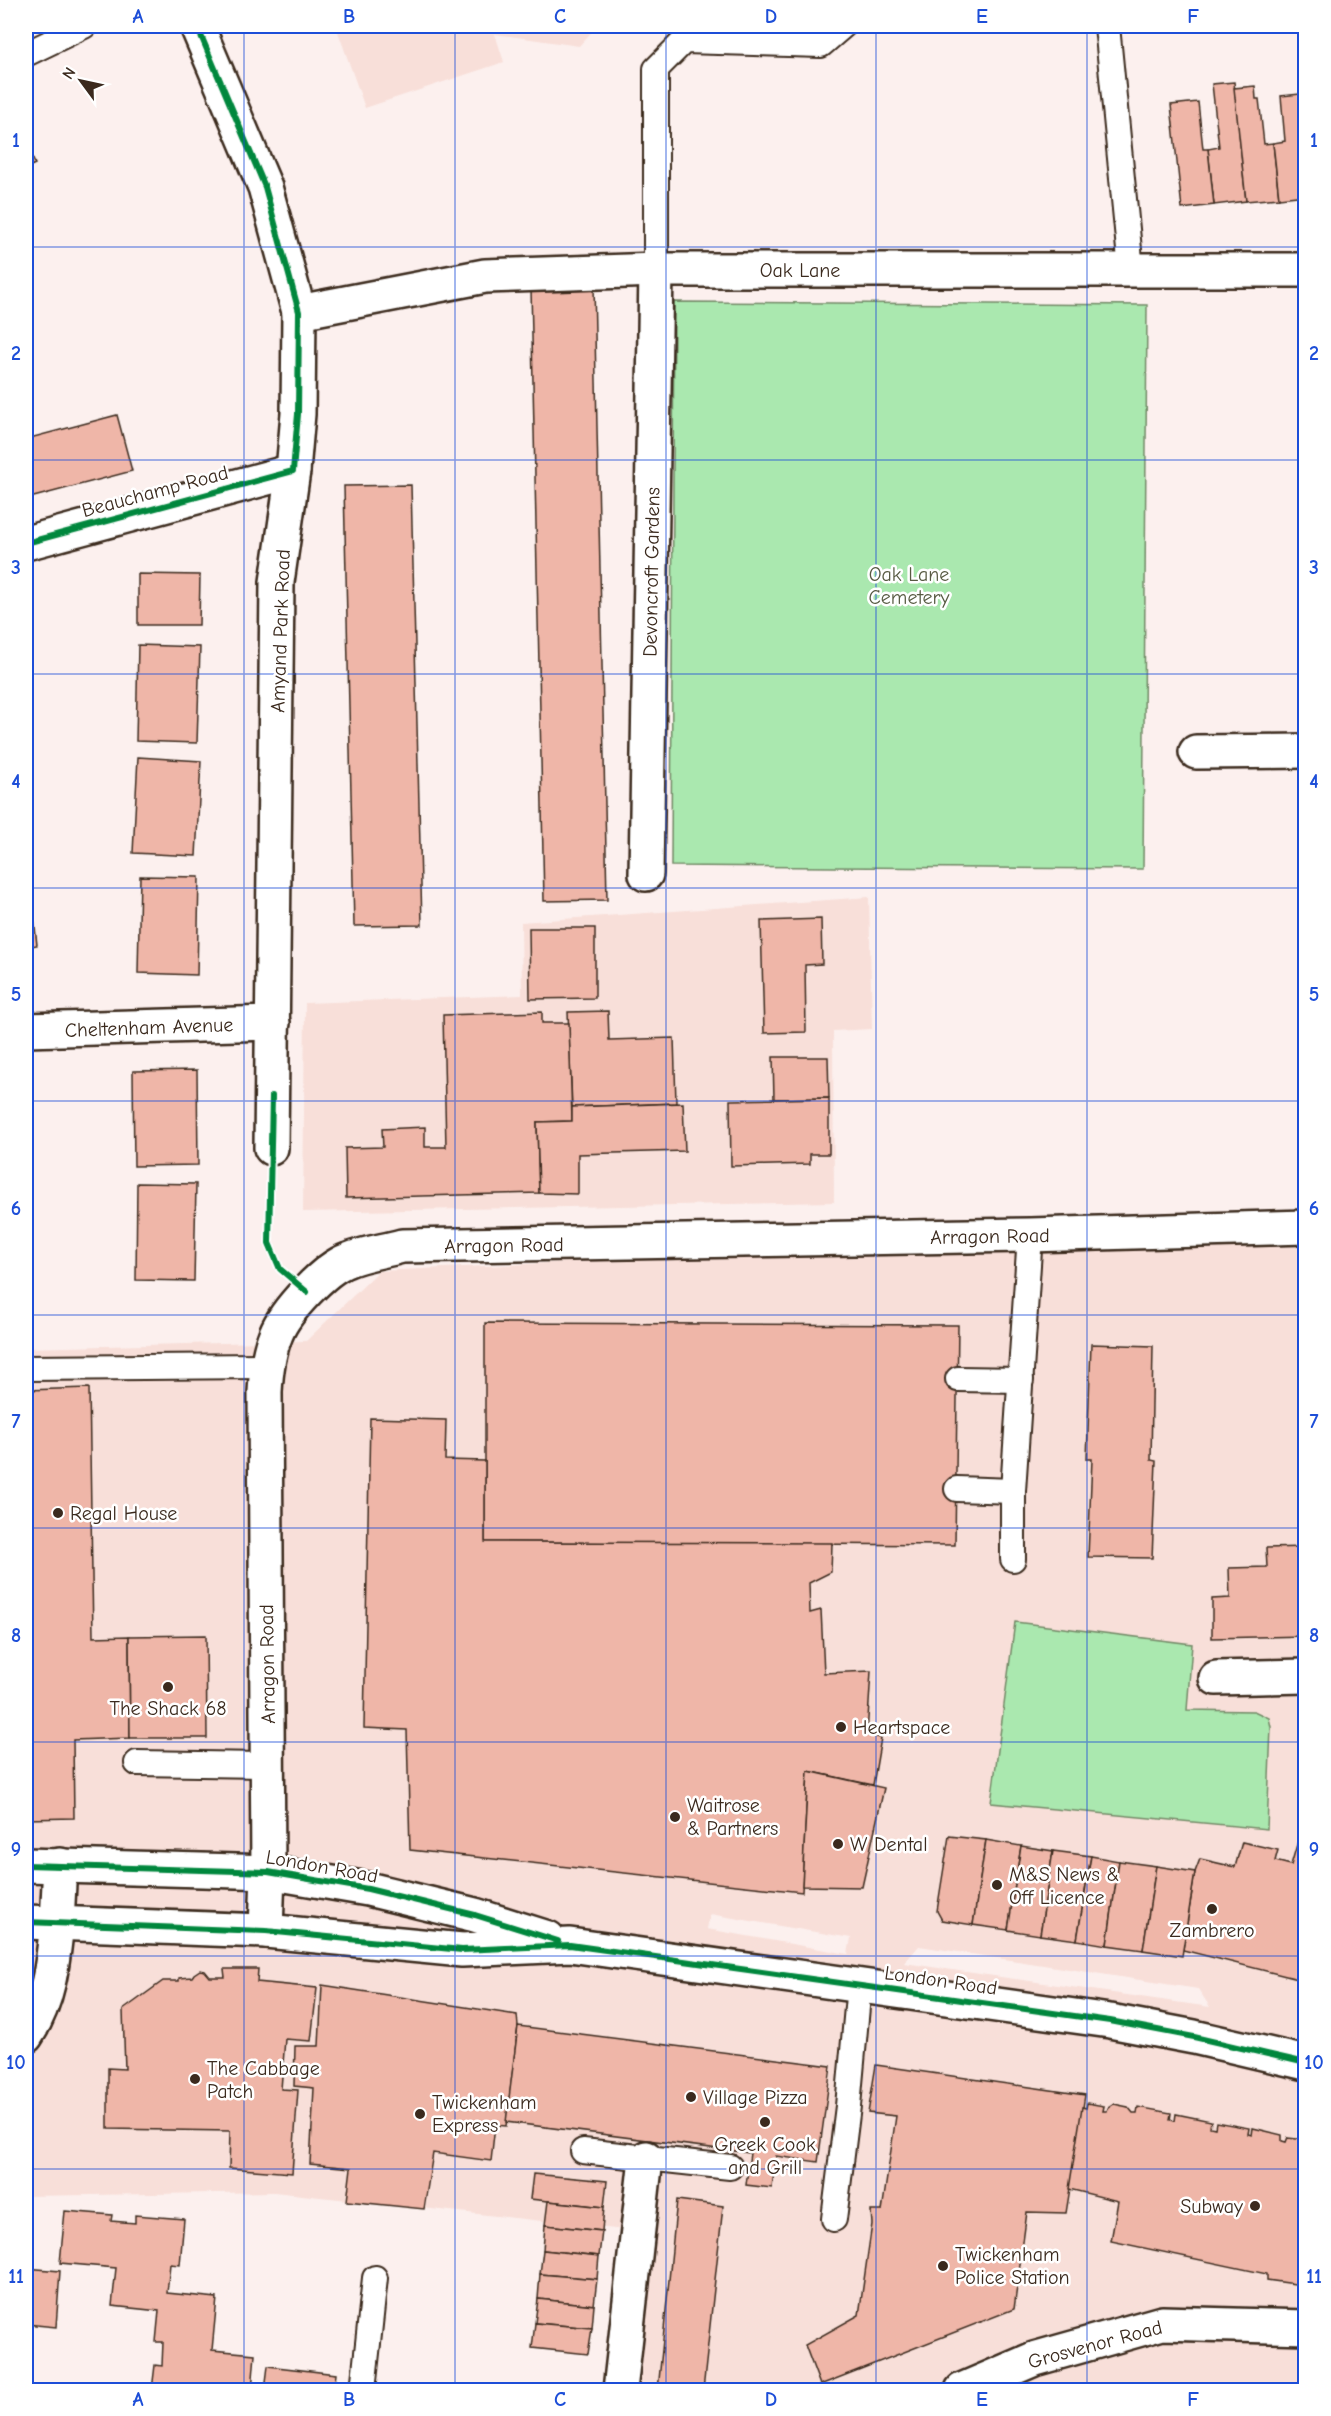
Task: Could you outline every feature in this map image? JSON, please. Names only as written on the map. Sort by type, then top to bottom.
[{"type":"street","name":"Amyand Park Road","points":[[197,26],[265,187],[298,312],[298,414],[293,471],[277,582],[272,1148]]},
{"type":"street","name":"Oak Lane","points":[[298,312],[485,276],[656,270],[1305,270]]},
{"type":"street","name":"Devoncroft Gardens","points":[[646,874],[656,270]]},
{"type":"street","name":"Beauchamp Road","points":[[26,543],[293,471]]},
{"type":"street","points":[[1196,752],[1305,751]]},
{"type":"street","name":"Cheltenham Avenue","points":[[26,1030],[273,1023]]},
{"type":"street","name":"Arragon Road","points":[[266,1931],[268,1765],[265,1404],[267,1366],[276,1332],[319,1277],[347,1260],[402,1246],[1030,1235],[1305,1227]]},
{"type":"street","points":[[1216,1678],[1305,1676]]},
{"type":"street","name":"London Road","points":[[26,1865],[268,1872],[368,1889],[475,1915],[570,1945],[1110,2021],[1194,2037],[1305,2063]]},
{"type":"street","points":[[26,2036],[36,2022],[53,1967],[41,1922],[60,1865]]},
{"type":"street","name":"London Road","points":[[41,1922],[266,1931],[454,1950],[570,1945]]},
{"type":"street","points":[[620,2391],[646,2158]]},
{"type":"street","name":"Grosvenor Road","points":[[962,2391],[1034,2359],[1162,2323],[1305,2327]]},
{"type":"lane","points":[[26,54],[84,26]]},
{"type":"lane","points":[[656,270],[656,69],[684,41],[822,45],[843,26]]},
{"type":"lane","points":[[1107,26],[1131,270]]},
{"type":"lane","points":[[1013,1559],[1013,1491],[1030,1235]]},
{"type":"lane","points":[[26,1368],[267,1366]]},
{"type":"lane","points":[[958,1380],[1021,1380]]},
{"type":"lane","points":[[957,1489],[1013,1491]]},
{"type":"lane","points":[[137,1763],[268,1765]]},
{"type":"lane","points":[[834,2218],[848,2106],[858,1985]]},
{"type":"lane","points":[[584,2151],[730,2167]]},
{"type":"lane","points":[[363,2391],[375,2278]]},
{"type":"shaded area","points":[[336,26],[597,26],[579,46],[495,34],[504,62],[365,108]]},
{"type":"shaded area","points":[[869,897],[872,1029],[833,1031],[834,1202],[303,1212],[305,1003],[522,995],[521,922]]},
{"type":"shaded area","points":[[1305,1246],[1305,2390],[636,2390],[652,2233],[274,2192],[26,2196],[26,1348],[306,1341],[379,1271],[881,1247],[1078,1250]],"holes":[[[710,1914],[851,1938],[848,1954],[707,1929]],[[919,1946],[1198,1989],[1210,2007],[904,1963]]]},
{"type":"green space","name":"Oak Lane Cemetery","points":[[674,302],[1147,305],[1143,869],[671,866]]},
{"type":"green space","points":[[1015,1622],[1192,1644],[1187,1710],[1254,1711],[1269,1718],[1271,1727],[1267,1829],[991,1803]]},
{"type":"building","points":[[1234,82],[1246,201],[1214,205],[1208,149],[1219,147],[1212,84]]},
{"type":"building","points":[[1255,86],[1256,99],[1259,99],[1264,144],[1273,143],[1279,198],[1246,201],[1234,88]]},
{"type":"building","points":[[1306,93],[1306,139],[1300,94]]},
{"type":"building","points":[[1300,94],[1306,139],[1306,195],[1279,198],[1273,143],[1285,141],[1281,96]]},
{"type":"building","points":[[1198,102],[1203,149],[1208,149],[1214,205],[1182,209],[1171,105]]},
{"type":"building","points":[[26,142],[35,164],[26,168]]},
{"type":"building","points":[[594,286],[607,900],[544,901],[531,288]]},
{"type":"building","points":[[117,415],[132,471],[26,499],[26,439]]},
{"type":"building","points":[[411,485],[422,925],[354,926],[344,486]]},
{"type":"building","points":[[138,574],[200,575],[199,625],[138,625]]},
{"type":"building","points":[[138,645],[200,647],[197,743],[136,741]]},
{"type":"building","points":[[138,757],[201,761],[196,856],[133,853]]},
{"type":"building","points":[[140,876],[199,877],[197,975],[138,973]]},
{"type":"building","points":[[30,882],[37,945],[26,947],[26,883]]},
{"type":"building","points":[[821,919],[822,964],[805,965],[806,1032],[764,1033],[761,921]]},
{"type":"building","points":[[529,928],[595,928],[595,998],[530,999]]},
{"type":"building","points":[[608,1011],[609,1040],[674,1038],[676,1103],[572,1107],[568,1012]]},
{"type":"building","points":[[542,1012],[542,1023],[569,1023],[572,1121],[537,1122],[539,1193],[346,1198],[345,1148],[383,1147],[382,1129],[425,1127],[425,1147],[446,1147],[443,1015]]},
{"type":"building","points":[[773,1057],[828,1057],[829,1098],[774,1099]]},
{"type":"building","points":[[197,1070],[198,1165],[134,1166],[133,1071]]},
{"type":"building","points":[[829,1098],[829,1154],[810,1154],[810,1164],[731,1166],[730,1100]]},
{"type":"building","points":[[683,1103],[685,1151],[578,1154],[578,1194],[539,1193],[537,1122],[572,1121],[572,1107]]},
{"type":"building","points":[[137,1183],[196,1184],[194,1281],[136,1280]]},
{"type":"building","points":[[485,1323],[958,1325],[955,1545],[485,1542]]},
{"type":"building","points":[[1091,1344],[1153,1346],[1151,1460],[1156,1461],[1152,1558],[1088,1557],[1092,1459],[1087,1459]]},
{"type":"building","name":"Regal House","points":[[89,1388],[93,1637],[129,1636],[130,1738],[73,1740],[74,1818],[26,1819],[26,1390]]},
{"type":"building","points":[[370,1418],[446,1420],[445,1460],[485,1461],[485,1542],[832,1543],[831,1572],[809,1583],[810,1613],[821,1610],[824,1673],[871,1671],[867,1735],[881,1738],[873,1785],[808,1771],[802,1892],[410,1850],[407,1730],[364,1728]]},
{"type":"building","points":[[1306,1547],[1306,1636],[1212,1638],[1212,1599],[1230,1598],[1229,1568],[1267,1567],[1266,1548]]},
{"type":"building","name":"The Shack 68","points":[[206,1635],[207,1738],[130,1738],[129,1636]]},
{"type":"building","name":"W Dental","points":[[808,1771],[884,1788],[862,1887],[802,1886]]},
{"type":"building","points":[[949,1836],[986,1840],[973,1925],[942,1920],[937,1911]]},
{"type":"building","name":"M&S News & Off Licence","points":[[986,1840],[1021,1846],[1008,1930],[973,1925]]},
{"type":"building","points":[[1298,1841],[1306,1842],[1306,1981],[1183,1950],[1195,1872],[1200,1859],[1235,1867],[1242,1842],[1278,1850],[1275,1861],[1291,1865]]},
{"type":"building","points":[[1021,1846],[1053,1851],[1040,1935],[1008,1930]]},
{"type":"building","points":[[1053,1851],[1091,1856],[1077,1940],[1040,1935]]},
{"type":"building","points":[[1091,1856],[1119,1861],[1107,1945],[1077,1940]]},
{"type":"building","points":[[1119,1861],[1156,1866],[1143,1950],[1107,1945]]},
{"type":"building","points":[[1156,1866],[1195,1872],[1182,1956],[1143,1950]]},
{"type":"building","name":"The Cabbage Patch","points":[[224,1969],[258,1969],[257,1982],[317,1988],[311,2041],[285,2039],[281,2089],[298,2090],[292,2173],[229,2168],[230,2131],[108,2129],[108,2068],[125,2069],[123,2010],[163,1981],[179,1981],[179,1978],[192,1977],[200,1970],[205,1971],[210,1977],[225,1977]]},
{"type":"building","points":[[322,1985],[517,2015],[518,2026],[506,2126],[495,2125],[491,2161],[433,2153],[424,2209],[347,2201],[351,2168],[310,2164],[314,2088],[294,2086],[295,2046],[319,2046]]},
{"type":"building","points":[[518,2026],[831,2066],[818,2162],[776,2156],[772,2188],[746,2185],[750,2153],[506,2122]]},
{"type":"building","name":"Twickenham Police Station","points":[[876,2065],[1085,2095],[1066,2213],[1027,2212],[1014,2309],[820,2385],[805,2345],[859,2315],[872,2224],[871,2211],[882,2211],[896,2116],[868,2113]]},
{"type":"building","points":[[1087,2103],[1104,2106],[1103,2111],[1107,2111],[1114,2104],[1128,2107],[1133,2113],[1137,2113],[1138,2107],[1171,2113],[1170,2120],[1175,2121],[1176,2114],[1211,2121],[1210,2127],[1215,2128],[1216,2122],[1249,2128],[1248,2134],[1252,2135],[1253,2128],[1282,2135],[1282,2141],[1286,2142],[1288,2137],[1306,2139],[1306,2268],[1302,2285],[1267,2280],[1267,2274],[1111,2241],[1118,2201],[1069,2189],[1082,2107],[1086,2108]]},
{"type":"building","points":[[533,2174],[607,2181],[604,2207],[530,2199]]},
{"type":"building","points":[[677,2200],[723,2206],[703,2390],[658,2390]]},
{"type":"building","points":[[548,2201],[604,2207],[602,2231],[545,2225]]},
{"type":"building","points":[[65,2211],[112,2215],[111,2221],[135,2223],[135,2215],[184,2219],[180,2265],[170,2264],[167,2293],[217,2298],[212,2350],[255,2354],[252,2390],[152,2390],[155,2365],[162,2366],[163,2342],[156,2342],[159,2311],[112,2306],[116,2268],[60,2263]]},
{"type":"building","points":[[545,2225],[602,2231],[599,2256],[543,2250]]},
{"type":"building","points":[[543,2250],[599,2256],[597,2279],[540,2274]]},
{"type":"building","points":[[26,2268],[60,2271],[56,2327],[26,2324]]},
{"type":"building","points":[[540,2274],[597,2279],[594,2305],[538,2299]]},
{"type":"building","points":[[538,2299],[594,2305],[592,2328],[535,2323]]},
{"type":"building","points":[[535,2323],[592,2328],[588,2354],[532,2348]]},
{"type":"building","points":[[268,2366],[336,2374],[334,2390],[265,2390]]},
{"type":"cycle path","points":[[26,543],[293,471],[298,414],[299,312],[265,187],[197,26]]},
{"type":"cycle path","points":[[272,1096],[269,1243],[280,1269],[307,1292]]},
{"type":"cycle path","points":[[26,1865],[268,1872],[368,1889],[475,1915],[558,1941]]},
{"type":"cycle path","points":[[26,1922],[266,1931],[462,1950],[570,1945],[1110,2021],[1194,2037],[1306,2063]]},
{"type":"place","name":"Regal House","points":[[58,1513]]},
{"type":"place","name":"The Shack 68","points":[[168,1687]]},
{"type":"place","name":"Heartspace","points":[[841,1727]]},
{"type":"place","name":"Waitrose & Partners","points":[[675,1817]]},
{"type":"place","name":"W Dental","points":[[838,1844]]},
{"type":"place","name":"M&S News & Off Licence","points":[[997,1885]]},
{"type":"place","name":"Zambrero","points":[[1212,1909]]},
{"type":"place","name":"The Cabbage Patch","points":[[195,2079]]},
{"type":"place","name":"Village Pizza","points":[[691,2097]]},
{"type":"place","name":"Twickenham Express","points":[[420,2114]]},
{"type":"place","name":"Greek Cook and Grill","points":[[765,2122]]},
{"type":"place","name":"Subway","points":[[1255,2206]]},
{"type":"place","name":"Twickenham Police Station","points":[[943,2266]]}]
